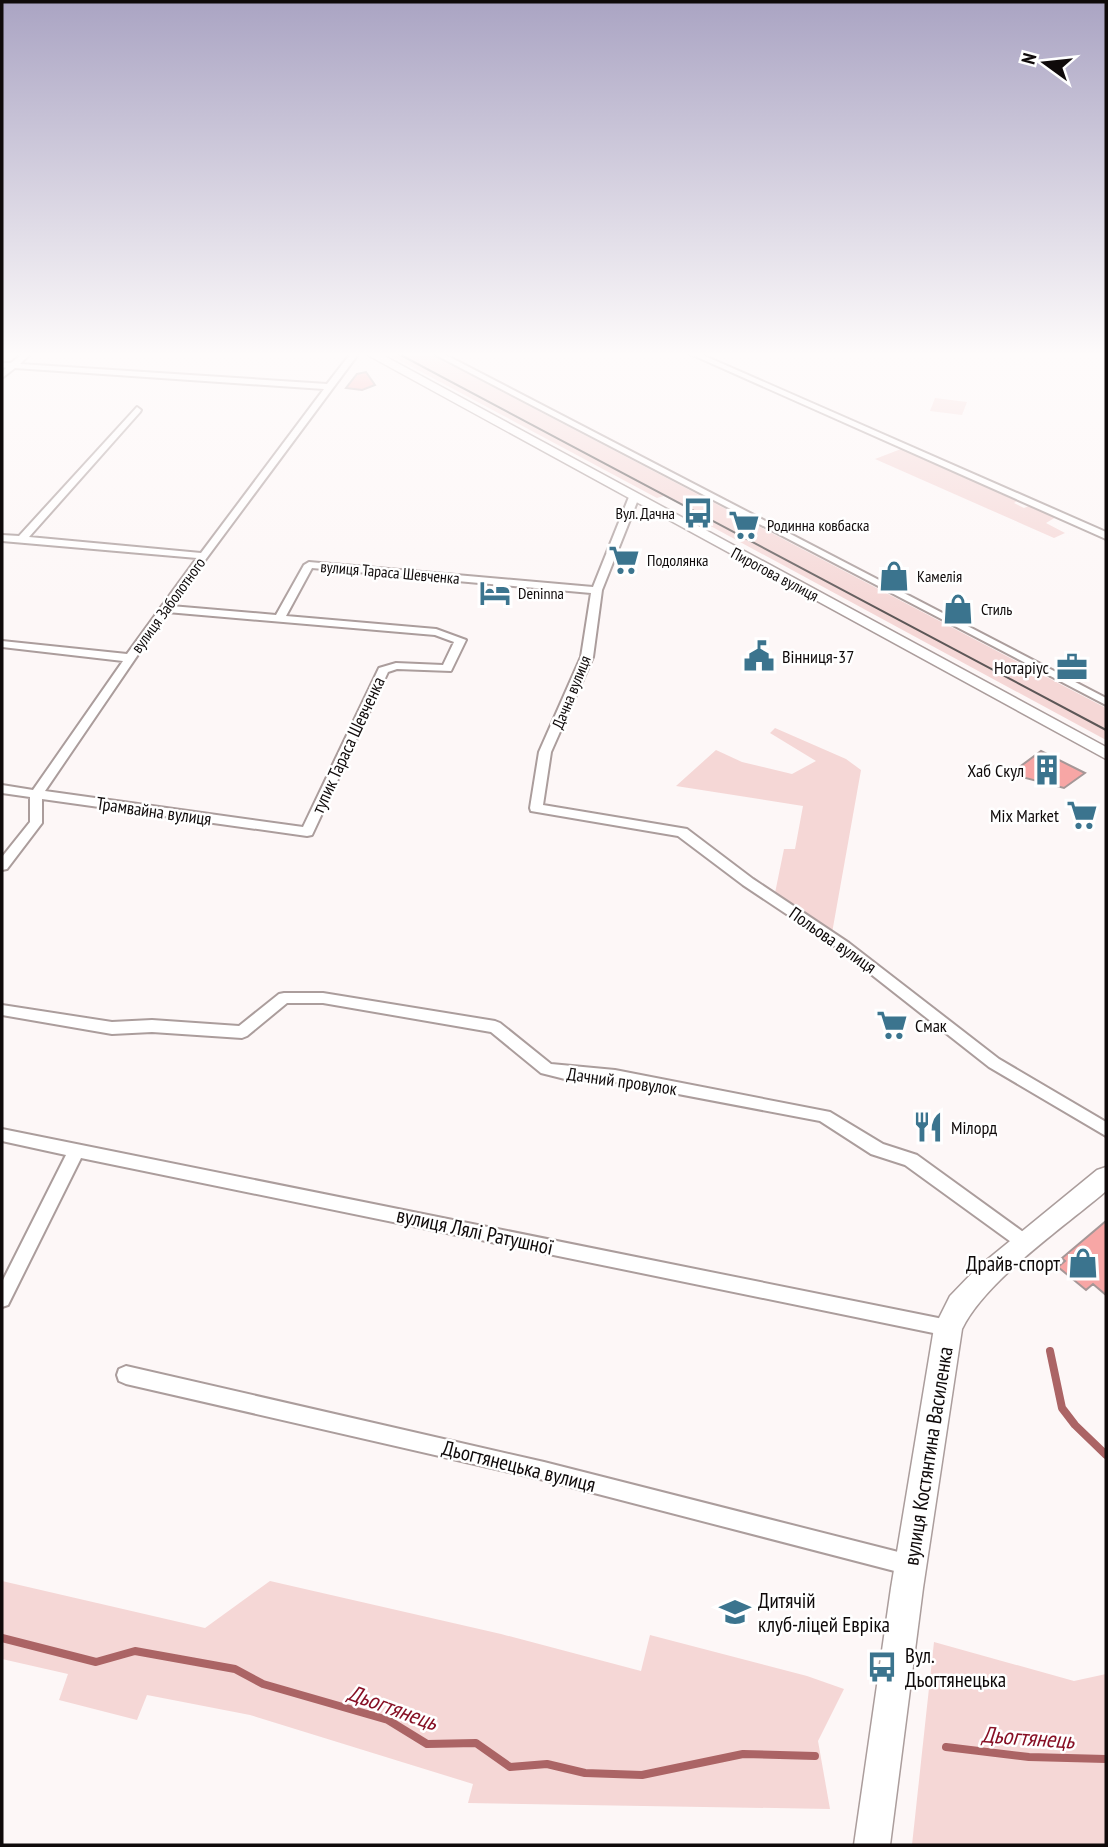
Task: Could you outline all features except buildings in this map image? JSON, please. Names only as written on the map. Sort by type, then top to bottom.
[{"type":"main road","name":"Пирогова вулиця","points":[[528,439],[1106,754]]},
{"type":"main road","name":"вулиця Костянтина Василенка","points":[[872,1845],[910,1565],[948,1328],[960,1304],[1024,1242],[1106,1177]]},
{"type":"street","points":[[21,540],[110,439]]},
{"type":"street","name":"вулиця Заболотного","points":[[2,866],[36,822],[36,795],[164,609],[291,439]]},
{"type":"street","points":[[601,439],[1106,702]]},
{"type":"street","points":[[887,439],[1106,536]]},
{"type":"street","name":"Дачна вулиця","points":[[536,808],[545,752],[587,657],[597,590],[634,497]]},
{"type":"street","points":[[2,538],[204,556]]},
{"type":"street","name":"вулиця Тараса Шевченка","points":[[279,619],[309,565],[597,590]]},
{"type":"street","points":[[164,609],[279,619]]},
{"type":"street","name":"тупик Тараса Шевченка","points":[[279,619],[436,632],[460,640],[447,669],[396,666],[383,670],[307,832]]},
{"type":"street","points":[[2,644],[130,658]]},
{"type":"street","name":"Трамвайна вулиця","points":[[2,789],[307,832]]},
{"type":"street","name":"Польова вулиця","points":[[536,808],[682,832],[748,882],[844,946],[994,1063],[1106,1130]]},
{"type":"street","name":"Дачний провулок","points":[[2,1010],[112,1028],[152,1026],[242,1032],[284,998],[323,998],[495,1027],[546,1069],[615,1076],[824,1116],[877,1149],[911,1160],[1024,1242]]},
{"type":"street","name":"вулиця Лялі Ратушної","points":[[2,1135],[948,1328]]},
{"type":"street","points":[[2,1299],[77,1150]]},
{"type":"street","name":"Дьогтянецька вулиця","points":[[126,1375],[544,1471],[910,1565]]},
{"type":"shaded area","points":[[547,439],[593,439],[1106,708],[1106,740],[705,523],[709,520],[664,496],[657,498]]},
{"type":"shaded area","points":[[901,449],[1017,501],[1014,503],[1024,508],[1029,506],[1056,517],[1046,523],[1065,533],[1054,538],[875,459]]},
{"type":"shaded area","points":[[775,728],[846,759],[861,770],[832,933],[775,893],[784,849],[795,849],[803,806],[676,786],[716,750],[742,762],[792,774],[816,761],[770,733]]},
{"type":"shaded area","points":[[2,1581],[205,1628],[270,1581],[501,1634],[641,1671],[650,1635],[807,1676],[844,1689],[818,1741],[830,1809],[468,1803],[473,1784],[250,1715],[147,1695],[137,1720],[59,1700],[68,1674],[2,1659]]},
{"type":"shaded area","points":[[934,1642],[1074,1681],[1106,1674],[1106,1845],[912,1845]]},
{"type":"waterway","points":[[1050,1351],[1062,1408],[1075,1425],[1106,1455]]},
{"type":"waterway","name":"Дьогтянець","points":[[2,1638],[96,1662],[135,1651],[235,1669],[263,1684],[388,1720],[427,1744],[476,1743],[510,1767],[547,1764],[585,1773],[642,1775],[743,1754],[815,1756]]},
{"type":"waterway","name":"Дьогтянець","points":[[946,1747],[1029,1757],[1106,1759]]},
{"type":"tram line","points":[[559,439],[1106,730]]},
{"type":"place","name":"Вул. Дачна","points":[[698,513]]},
{"type":"place","name":"Родинна ковбаска","points":[[744,525]]},
{"type":"place","name":"Подолянка","points":[[624,560]]},
{"type":"place","name":"Камелія","points":[[894,576]]},
{"type":"place","name":"Deninna","points":[[495,593]]},
{"type":"place","name":"Стиль","points":[[958,609]]},
{"type":"place","name":"Вінниця-37","points":[[759,656]]},
{"type":"place","name":"Нотаріус","points":[[1072,667]]},
{"type":"place","name":"Хаб Скул","points":[[1047,770]]},
{"type":"place","name":"Mix Market","points":[[1082,815]]},
{"type":"place","name":"Смак","points":[[892,1025]]},
{"type":"place","name":"Мілорд","points":[[928,1127]]},
{"type":"place","name":"Драйв-спорт","points":[[1083,1263]]},
{"type":"place","name":"Дитячій клуб-ліцей Евріка","points":[[735,1612]]},
{"type":"place","name":"Вул. Дьогтянецька","points":[[882,1667]]}]
